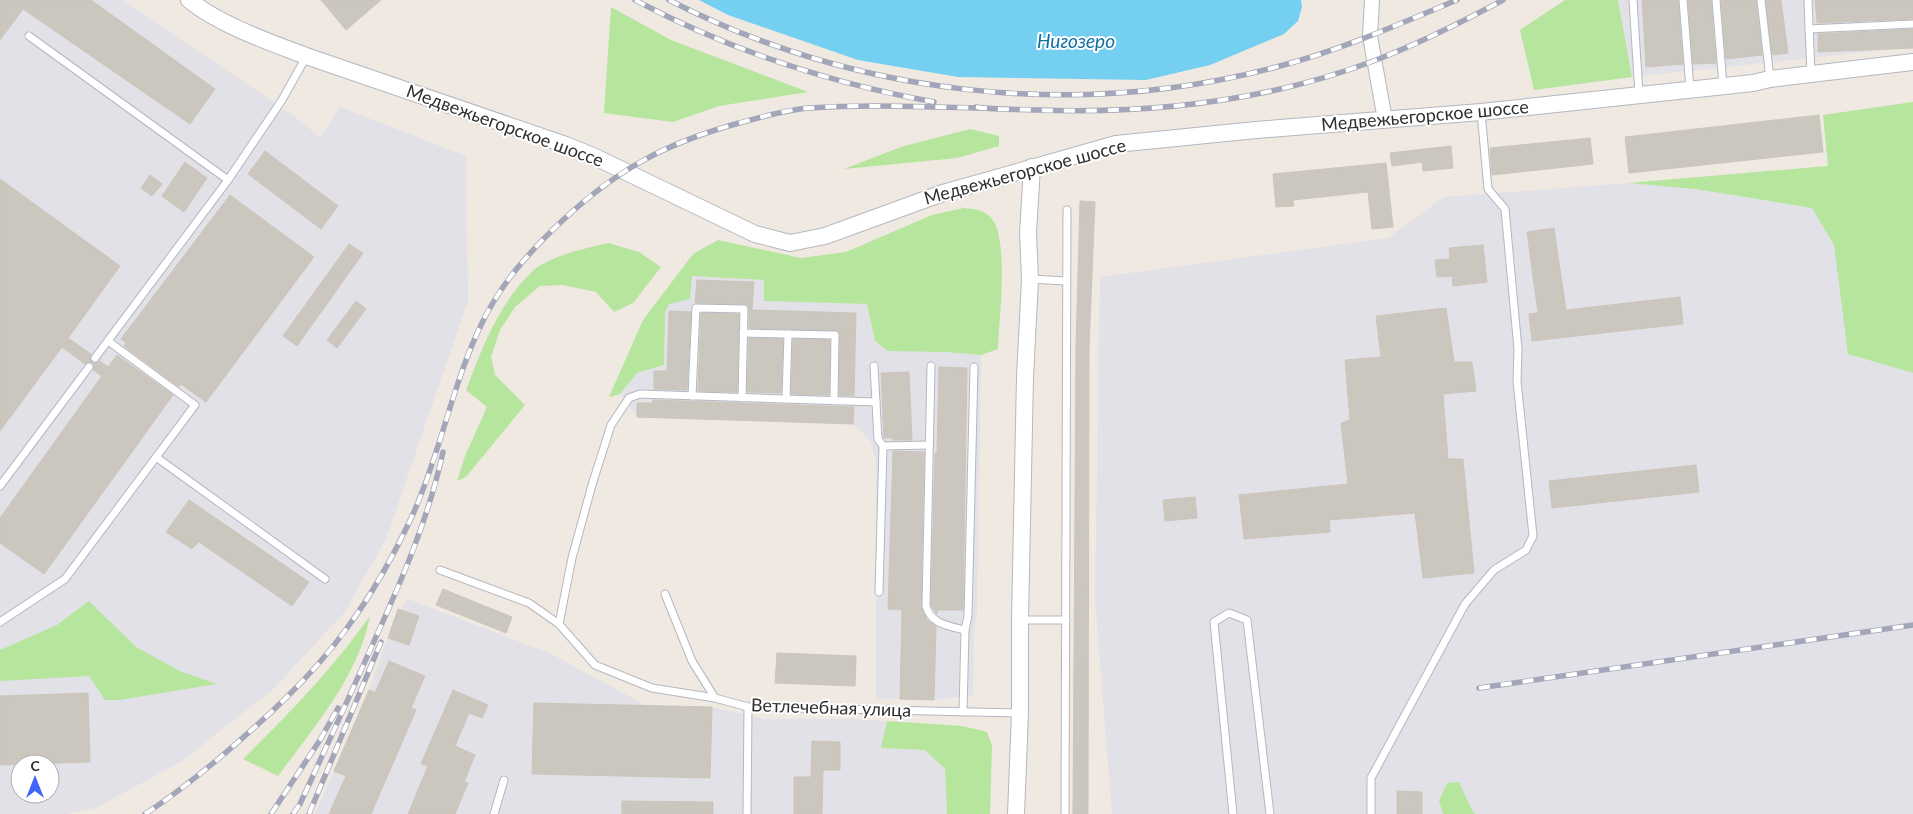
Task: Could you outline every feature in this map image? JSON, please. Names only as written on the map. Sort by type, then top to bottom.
[{"type":"street","name":"Медвежьегорское шоссе","points":[[189,0],[234,26],[306,56],[566,145],[755,234],[790,243],[825,236],[943,193],[1116,144],[1256,130],[1481,112],[1753,83],[1770,79],[1913,62]]},
{"type":"street","points":[[1372,0],[1370,36],[1385,120]]},
{"type":"street","points":[[1016,814],[1020,714],[1025,377],[1030,279],[1028,233],[1032,167]]},
{"type":"lane","points":[[1633,0],[1639,95]]},
{"type":"lane","points":[[1683,0],[1690,89]]},
{"type":"lane","points":[[1716,0],[1723,86]]},
{"type":"lane","points":[[1761,0],[1770,79]]},
{"type":"lane","points":[[1808,0],[1812,74]]},
{"type":"lane","points":[[1809,28],[1913,24]]},
{"type":"lane","points":[[29,36],[228,180]]},
{"type":"lane","points":[[95,358],[228,180],[282,100],[306,56]]},
{"type":"lane","points":[[1371,814],[1371,778],[1465,604],[1494,570],[1526,550],[1533,536],[1517,381],[1518,349],[1505,209],[1488,189],[1481,112]]},
{"type":"lane","points":[[1065,814],[1067,210]]},
{"type":"lane","points":[[1030,279],[1066,281]]},
{"type":"lane","points":[[692,396],[696,308],[744,309],[742,398]]},
{"type":"lane","points":[[744,333],[835,335],[834,401]]},
{"type":"lane","points":[[786,399],[788,334]]},
{"type":"lane","points":[[0,622],[65,579],[195,405],[108,341]]},
{"type":"lane","points":[[874,366],[878,439],[883,446],[879,592]]},
{"type":"lane","points":[[931,366],[926,606],[928,614],[939,624],[965,630]]},
{"type":"lane","points":[[0,486],[89,367]]},
{"type":"lane","points":[[963,712],[965,630],[968,616],[974,367]]},
{"type":"lane","points":[[559,624],[572,558],[592,485],[611,425],[629,398],[640,394],[876,402]]},
{"type":"lane","points":[[883,446],[929,445]]},
{"type":"lane","points":[[156,457],[325,579]]},
{"type":"lane","name":"Ветлечебная улица","points":[[440,570],[529,603],[559,624],[595,666],[652,688],[715,698],[748,707],[1020,714]]},
{"type":"lane","points":[[665,594],[692,661],[715,698]]},
{"type":"lane","points":[[1233,814],[1214,622],[1230,613],[1247,620],[1270,814]]},
{"type":"lane","points":[[1020,620],[1066,620]]},
{"type":"lane","points":[[747,814],[748,707]]},
{"type":"lane","points":[[494,814],[504,780]]},
{"type":"shaded area","points":[[0,0],[123,0],[294,116],[320,137],[340,107],[466,156],[468,301],[386,539],[344,613],[272,690],[182,761],[96,808],[68,814],[0,814]]},
{"type":"shaded area","points":[[1618,0],[1913,0],[1913,47],[1632,77]]},
{"type":"shaded area","points":[[1628,183],[1695,189],[1812,208],[1834,245],[1849,354],[1913,373],[1913,814],[1475,814],[1458,782],[1447,784],[1439,801],[1443,814],[1112,814],[1095,600],[1100,277],[1388,238],[1444,197]]},
{"type":"shaded area","points":[[692,276],[764,280],[765,301],[867,304],[875,341],[945,352],[981,355],[977,612],[974,633],[973,695],[934,700],[876,699],[876,461],[870,440],[853,424],[637,417],[620,394],[637,373],[664,365],[665,313],[668,304]]},
{"type":"shaded area","points":[[408,599],[551,654],[645,705],[712,707],[764,719],[887,721],[882,748],[925,750],[945,769],[947,814],[315,814],[369,690],[398,609],[401,610]]},
{"type":"green space","points":[[1565,0],[1618,0],[1632,77],[1534,90],[1520,30]]},
{"type":"green space","points":[[611,7],[671,40],[808,92],[719,106],[673,122],[604,113]]},
{"type":"green space","points":[[1913,102],[1913,373],[1848,354],[1834,245],[1812,208],[1695,189],[1628,183],[1828,166],[1823,115]]},
{"type":"green space","points":[[970,129],[999,136],[999,146],[957,158],[844,169],[901,147]]},
{"type":"green space","points":[[964,208],[983,212],[992,219],[997,229],[1002,262],[998,349],[981,355],[888,351],[875,341],[867,304],[764,301],[764,280],[692,276],[690,299],[669,304],[665,313],[664,365],[637,373],[620,394],[609,397],[643,320],[693,254],[718,240],[801,258],[846,252],[932,215]]},
{"type":"green space","points":[[608,243],[639,252],[661,267],[633,303],[614,312],[596,292],[562,285],[540,286],[515,307],[500,330],[491,357],[495,375],[525,405],[466,477],[457,481],[465,456],[487,407],[466,390],[490,332],[506,304],[530,273],[544,263],[571,252]]},
{"type":"green space","points":[[89,601],[136,647],[180,671],[217,684],[119,700],[105,700],[89,676],[0,681],[0,650],[57,625]]},
{"type":"green space","points":[[370,616],[356,659],[333,701],[278,776],[243,759],[310,690]]},
{"type":"green space","points":[[887,721],[962,726],[987,732],[992,745],[990,814],[947,814],[945,769],[925,750],[881,748]]},
{"type":"green space","points":[[1459,782],[1475,814],[1443,814],[1439,801],[1447,783]]},
{"type":"water","name":"Нигозеро","points":[[699,0],[1301,0],[1302,7],[1298,21],[1284,34],[1210,65],[1146,80],[958,77],[858,60],[728,15]]},
{"type":"building","points":[[0,0],[91,0],[215,89],[190,124],[23,9],[0,40]]},
{"type":"building","points":[[321,0],[381,0],[346,30]]},
{"type":"building","points":[[1642,0],[1678,0],[1683,64],[1646,67]]},
{"type":"building","points":[[1688,0],[1711,0],[1716,63],[1693,64]]},
{"type":"building","points":[[1721,0],[1756,0],[1762,55],[1726,59]]},
{"type":"building","points":[[1766,0],[1781,0],[1788,53],[1772,54]]},
{"type":"building","points":[[1815,0],[1913,0],[1913,19],[1817,23]]},
{"type":"building","points":[[1913,29],[1913,48],[1818,52],[1818,34]]},
{"type":"building","points":[[1819,115],[1823,152],[1629,173],[1625,137]]},
{"type":"building","points":[[1590,138],[1593,164],[1492,175],[1490,148]]},
{"type":"building","points":[[1451,146],[1453,168],[1423,171],[1422,162],[1392,166],[1390,153]]},
{"type":"building","points":[[265,151],[338,206],[321,229],[248,174]]},
{"type":"building","points":[[185,162],[207,178],[184,212],[162,196]]},
{"type":"building","points":[[1386,163],[1393,227],[1372,229],[1368,192],[1293,200],[1294,206],[1276,207],[1273,174]]},
{"type":"building","points":[[150,175],[162,184],[152,196],[141,188]]},
{"type":"building","points":[[0,179],[120,266],[68,338],[91,354],[90,360],[92,362],[85,364],[62,347],[0,431]]},
{"type":"building","points":[[230,195],[314,257],[206,402],[181,384],[179,387],[124,346],[126,343],[121,339]]},
{"type":"building","points":[[1080,201],[1095,202],[1089,347],[1088,814],[1073,814],[1076,346]]},
{"type":"building","points":[[1554,228],[1566,310],[1680,297],[1683,324],[1532,341],[1529,314],[1538,313],[1527,232]]},
{"type":"building","points":[[349,244],[363,253],[297,346],[283,336]]},
{"type":"building","points":[[1483,245],[1487,282],[1453,286],[1452,276],[1437,277],[1435,260],[1450,259],[1449,248]]},
{"type":"building","points":[[697,280],[754,282],[752,310],[856,313],[854,396],[839,395],[840,335],[838,331],[749,328],[749,309],[746,304],[695,303]]},
{"type":"building","points":[[356,301],[366,309],[337,348],[327,340]]},
{"type":"building","points":[[1446,308],[1454,362],[1472,362],[1476,391],[1443,394],[1448,459],[1463,459],[1474,573],[1423,578],[1415,513],[1329,520],[1330,532],[1244,539],[1239,495],[1348,484],[1341,423],[1350,420],[1345,360],[1381,357],[1376,316]]},
{"type":"building","points":[[669,311],[691,312],[687,390],[654,389],[654,371],[667,371]]},
{"type":"building","points":[[701,313],[739,314],[737,392],[698,391]]},
{"type":"building","points":[[749,338],[783,339],[781,393],[747,392]]},
{"type":"building","points":[[793,339],[830,340],[829,395],[791,394]]},
{"type":"building","points":[[117,355],[173,395],[44,574],[0,543],[0,518],[102,376],[93,370],[94,365],[92,362],[97,363],[100,361],[108,367]]},
{"type":"building","points":[[939,367],[967,368],[963,610],[937,610],[937,614],[931,605]]},
{"type":"building","points":[[909,372],[912,440],[884,438],[881,373]]},
{"type":"building","points":[[653,400],[854,407],[853,424],[637,417],[637,403],[653,403]]},
{"type":"building","points":[[893,451],[924,452],[921,606],[927,620],[936,627],[934,700],[900,699],[902,610],[888,609]]},
{"type":"building","points":[[1696,465],[1699,492],[1552,508],[1549,481]]},
{"type":"building","points":[[1195,497],[1197,518],[1165,521],[1163,500]]},
{"type":"building","points":[[189,500],[309,582],[292,606],[199,542],[192,549],[166,532]]},
{"type":"building","points":[[443,589],[512,617],[506,633],[436,605]]},
{"type":"building","points":[[398,609],[419,616],[409,645],[388,638]]},
{"type":"building","points":[[777,653],[856,656],[855,686],[775,683]]},
{"type":"building","points":[[389,661],[425,676],[411,708],[416,710],[371,814],[329,814],[346,776],[334,771],[369,690],[375,693]]},
{"type":"building","points":[[453,690],[488,705],[482,718],[469,713],[455,746],[475,755],[464,782],[468,783],[455,814],[408,814],[428,766],[421,764]]},
{"type":"building","points":[[88,693],[90,762],[60,763],[60,754],[10,754],[10,765],[0,765],[0,696]]},
{"type":"building","points":[[534,703],[712,707],[710,778],[532,774]]},
{"type":"building","points":[[812,741],[840,742],[840,770],[823,770],[822,814],[794,814],[794,777],[811,777]]},
{"type":"building","points":[[1397,791],[1422,792],[1422,814],[1397,814]]},
{"type":"building","points":[[622,801],[713,802],[713,814],[622,814]]},
{"type":"railway","points":[[635,0],[707,34],[780,63],[856,85],[934,102]]},
{"type":"railway","points":[[669,0],[741,33],[815,59],[891,78],[968,90],[1047,95],[1125,92],[1203,83],[1280,66],[1348,44],[1457,0]]},
{"type":"railway","points":[[976,107],[1080,111],[1123,110],[1166,107],[1252,95],[1294,86],[1376,60],[1441,32],[1503,0]]},
{"type":"railway","points":[[145,814],[200,774],[269,714],[318,664],[357,615],[383,572],[413,514],[431,467],[462,370],[490,308],[498,294],[528,255],[583,202],[624,172],[688,139],[739,123],[791,110],[853,106],[983,108]]},
{"type":"railway","points":[[293,814],[300,804],[403,576],[429,503],[443,452]]},
{"type":"railway","points":[[1479,688],[1913,625]]},
{"type":"railway","points":[[309,814],[381,642]]},
{"type":"railway","points":[[271,814],[320,740],[338,708]]}]
